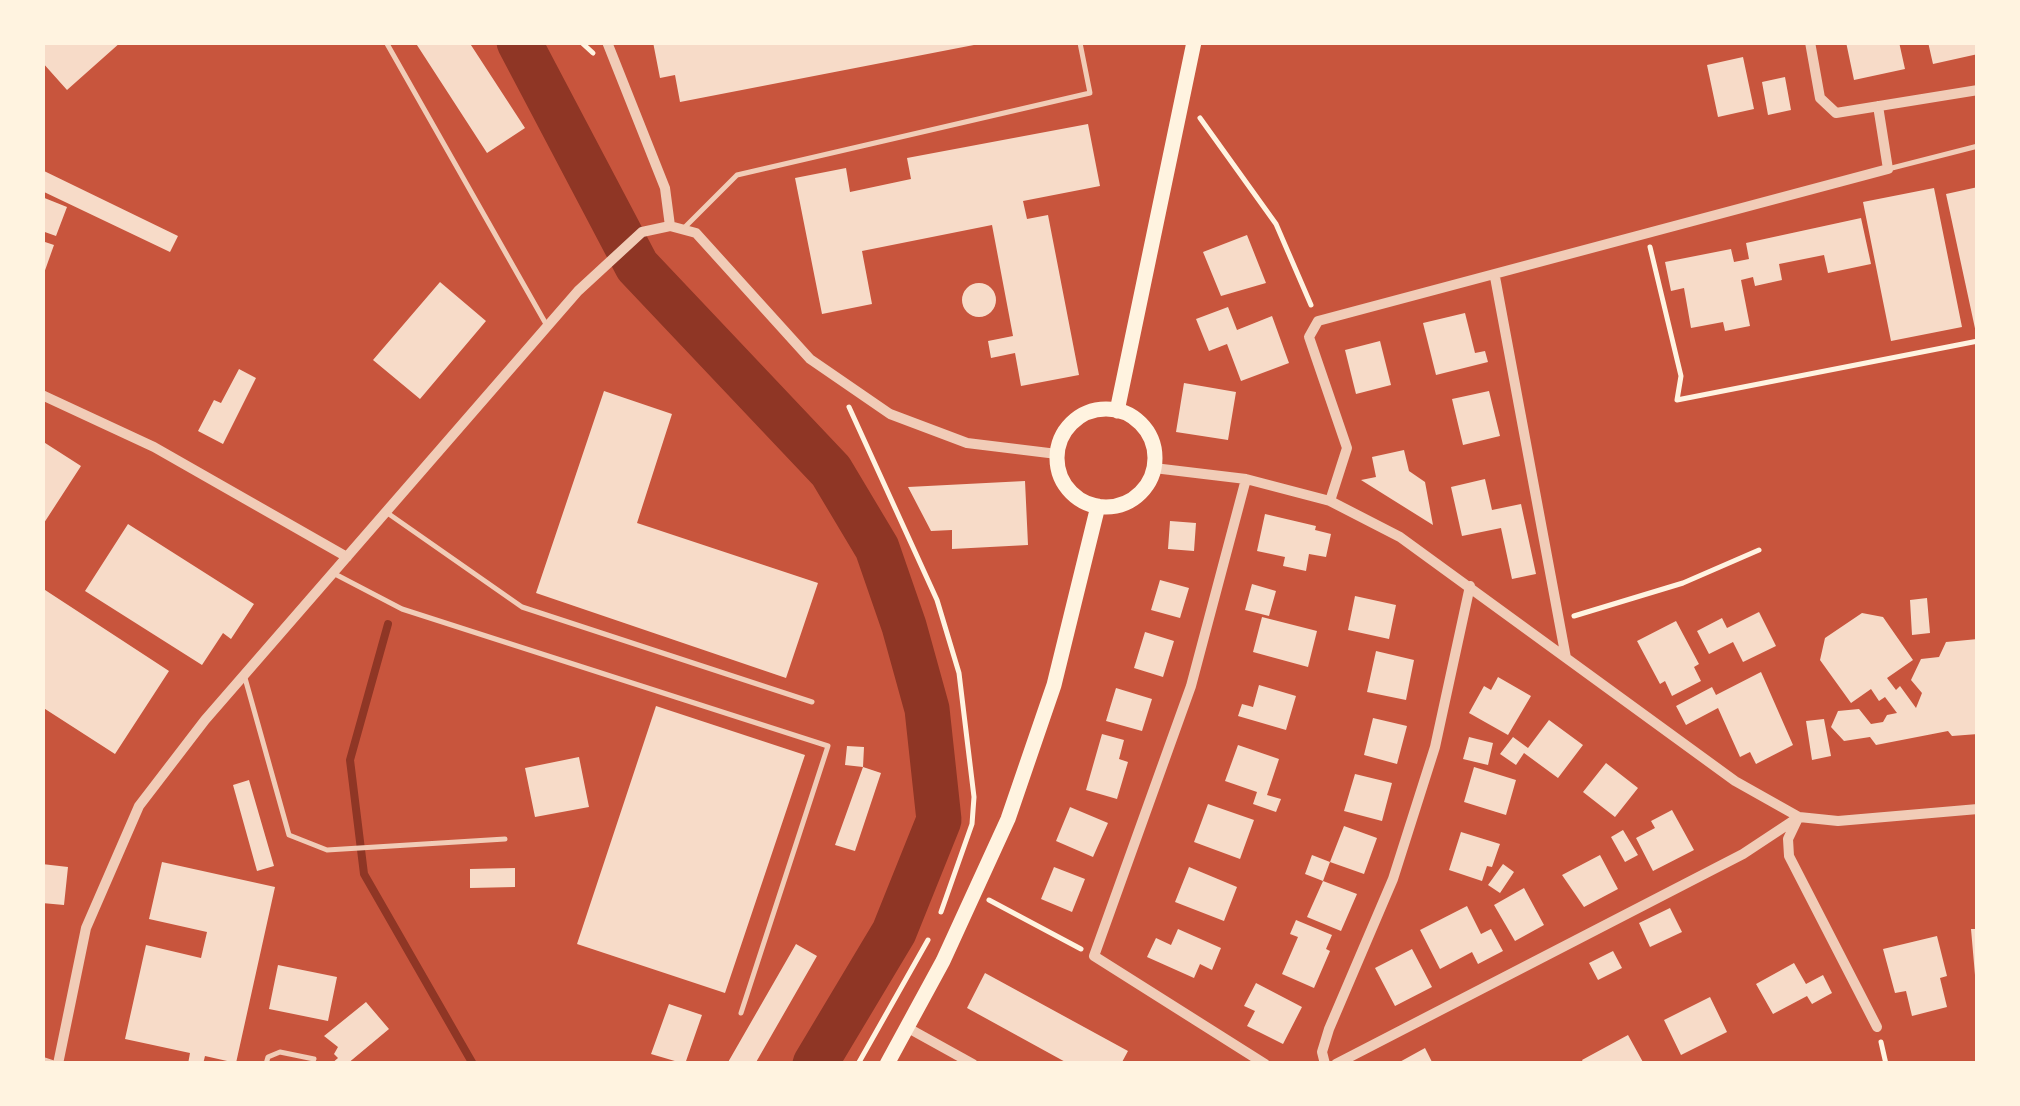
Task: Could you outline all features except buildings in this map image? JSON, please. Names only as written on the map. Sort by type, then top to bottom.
[{"type":"main road","points":[[1117,411],[1194,42]]},
{"type":"main road","points":[[1098,410],[1117,411],[1134,419],[1147,432],[1154,449],[1154,468],[1146,487],[1129,502],[1098,506],[1070,490],[1060,474],[1057,454],[1062,438],[1079,418],[1098,410]]},
{"type":"main road","points":[[887,1064],[976,893],[1008,819],[1054,685],[1098,506]]},
{"type":"street","points":[[607,42],[665,188],[670,226]]},
{"type":"street","points":[[1810,42],[1820,98],[1836,114],[1978,90]]},
{"type":"street","points":[[1330,501],[1347,448],[1309,337],[1318,321],[1496,277],[1888,169],[1878,106]]},
{"type":"street","points":[[57,1064],[86,928],[130,823],[183,749],[333,573],[578,291],[642,232],[670,226],[684,228],[708,242],[781,328],[838,381],[927,430],[1010,451],[1057,454]]},
{"type":"street","points":[[1496,277],[1566,658]]},
{"type":"street","points":[[42,394],[154,447],[347,557]]},
{"type":"street","points":[[1154,468],[1246,478],[1330,501],[1400,537],[1735,781],[1798,816],[1838,821],[1978,808]]},
{"type":"street","points":[[1246,478],[1191,686],[1094,956],[1265,1064]]},
{"type":"street","points":[[1325,1064],[1322,1052],[1329,1028],[1393,879],[1435,747],[1470,586]]},
{"type":"street","points":[[1798,816],[1788,839],[1789,856],[1877,1028]]},
{"type":"street","points":[[1336,1064],[1743,854],[1798,816]]},
{"type":"street","points":[[908,1028],[974,1064]]},
{"type":"lane","points":[[386,42],[548,326]]},
{"type":"lane","points":[[684,228],[737,175],[1090,93],[1080,43]]},
{"type":"lane","points":[[1888,169],[1978,146]]},
{"type":"lane","points":[[386,512],[522,607],[812,702]]},
{"type":"lane","points":[[333,573],[402,609],[828,746],[741,1013]]},
{"type":"lane","points":[[244,676],[289,835],[327,850],[506,838]]},
{"type":"lane","points":[[266,1064],[268,1057],[280,1052],[314,1059]]},
{"type":"lane","points":[[42,1058],[57,1064]]},
{"type":"path","points":[[1184,91],[1212,140],[1276,224],[1318,321]]},
{"type":"path","points":[[1647,234],[1681,376],[1677,400],[1978,341]]},
{"type":"path","points":[[838,381],[937,600],[959,673],[974,797],[972,824],[936,926],[858,1064]]},
{"type":"path","points":[[1559,620],[1683,583],[1759,550]]},
{"type":"path","points":[[954,875],[976,893],[1094,956]]},
{"type":"waterway","points":[[519,42],[637,266],[831,471],[877,548],[904,626],[927,709],[939,820],[894,932],[815,1064]]},
{"type":"waterway","points":[[388,624],[350,760],[364,874],[473,1064]]}]
